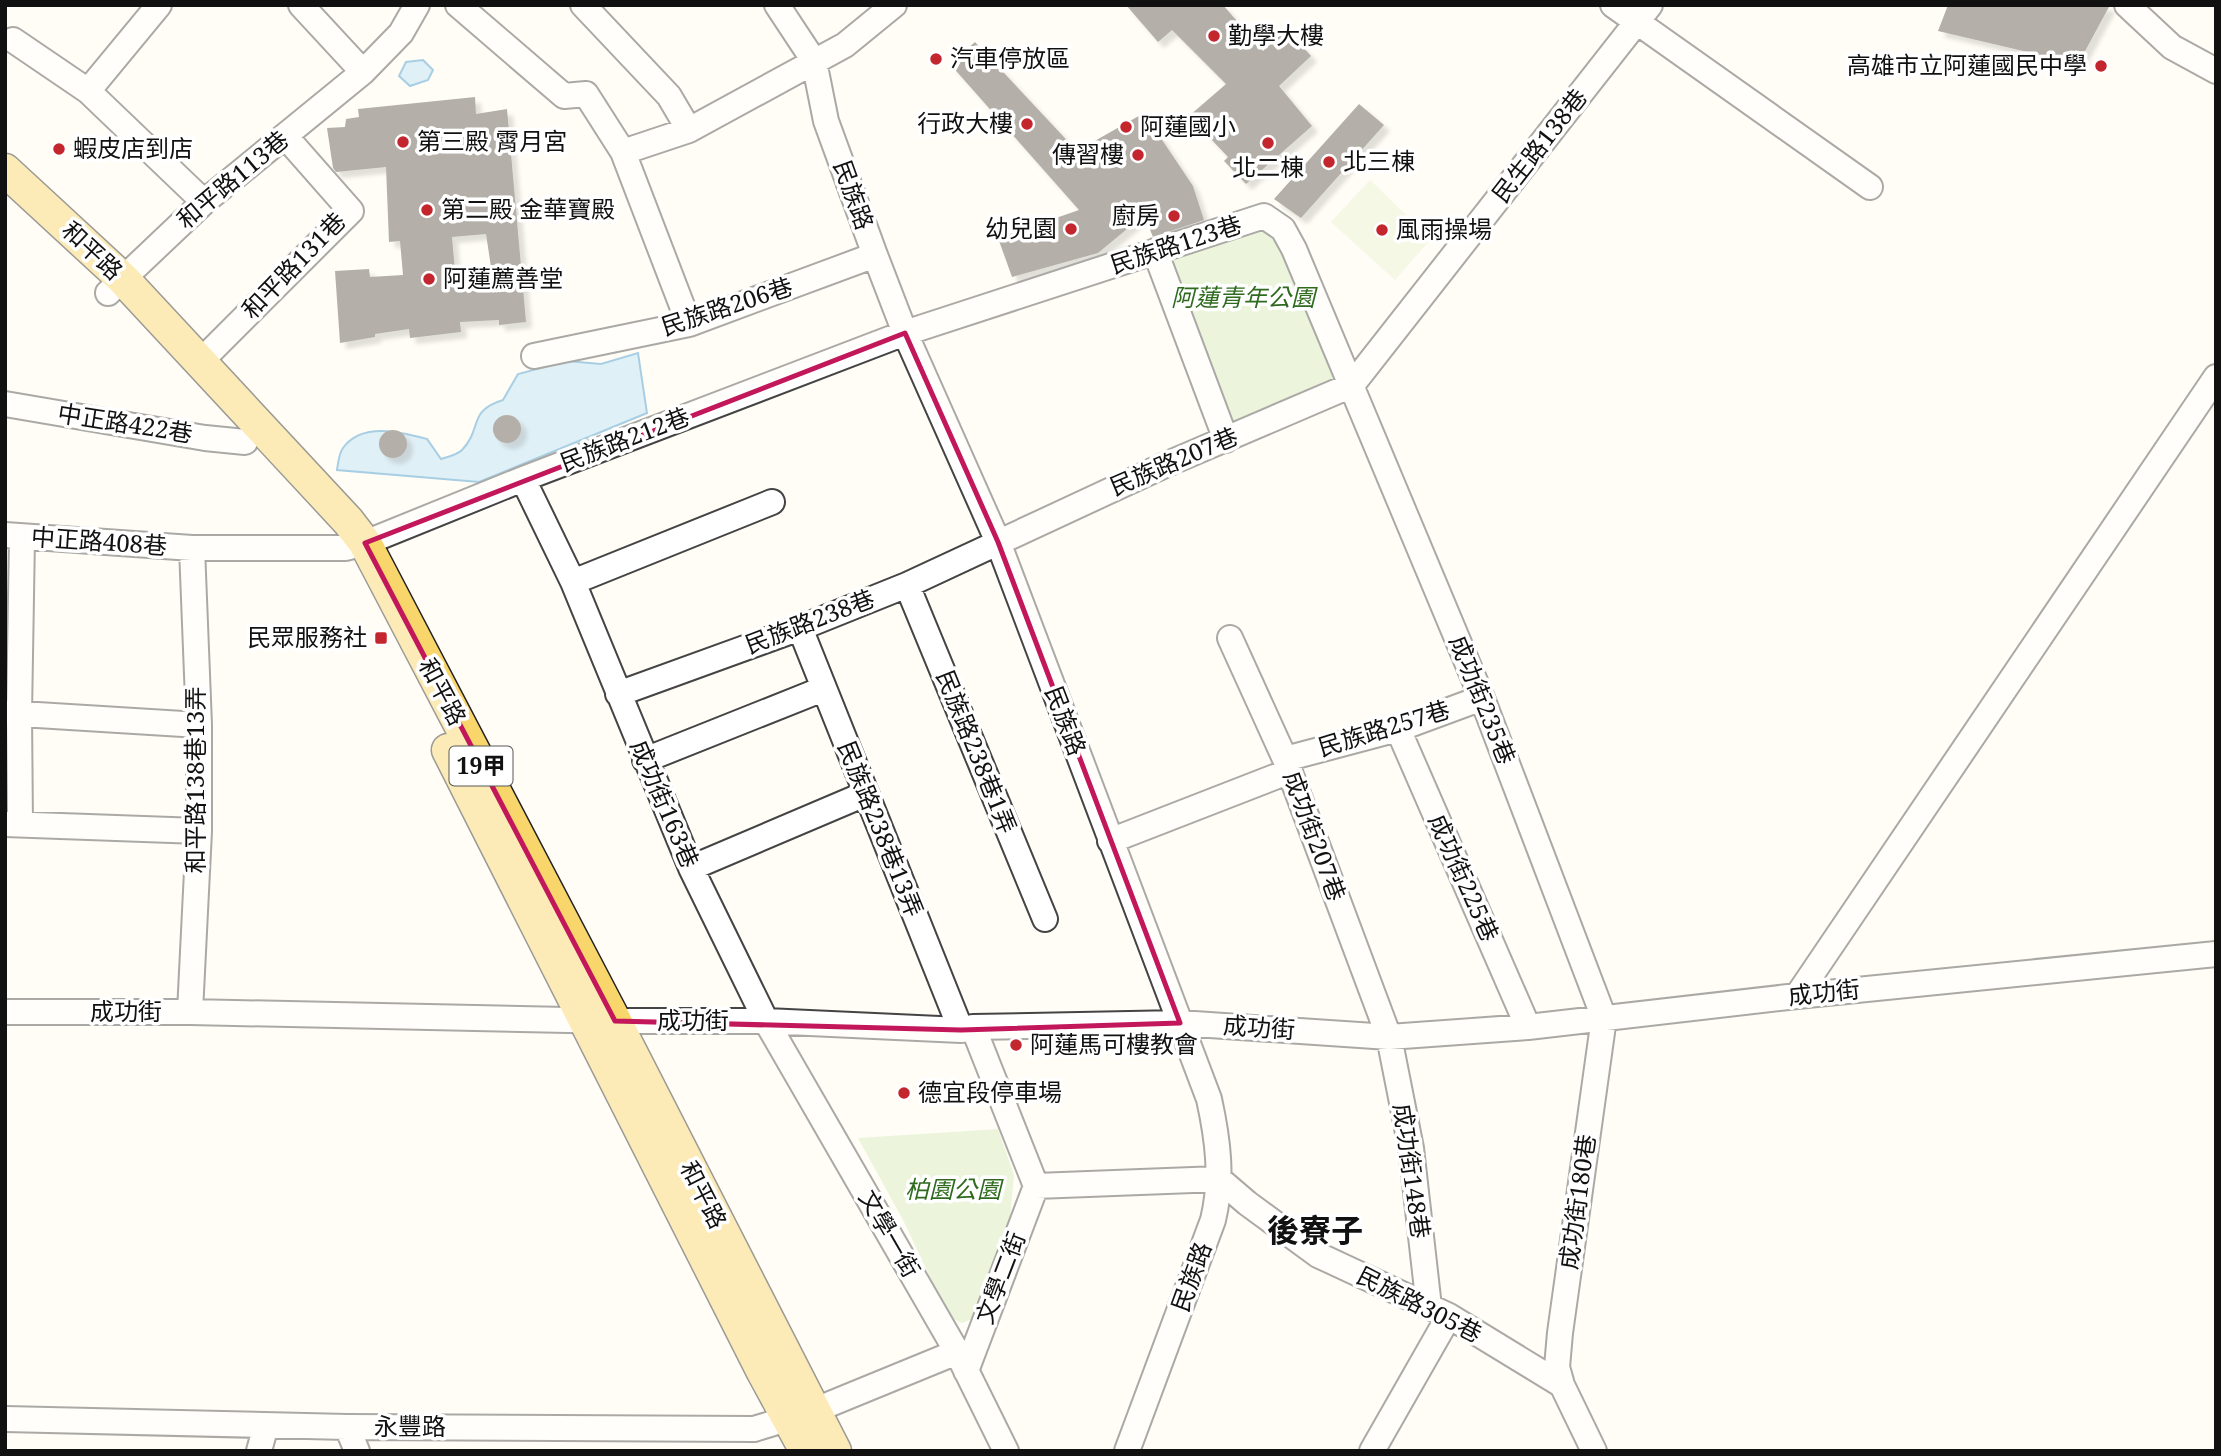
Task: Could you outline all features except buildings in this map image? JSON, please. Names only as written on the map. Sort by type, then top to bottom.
[{"type":"main road","name":"和平路","points":[[5,170],[115,286],[245,442],[356,546]]},
{"type":"main road","name":"和平路","points":[[5,198],[115,286],[200,362],[348,522],[356,546],[801,1416],[835,1451]]},
{"type":"main road","name":"和平路","points":[[801,1416],[806,1451]]},
{"type":"street","points":[[88,91],[159,5]]},
{"type":"street","points":[[301,5],[363,72]]},
{"type":"street","name":"和平路113巷","points":[[115,286],[204,202],[363,72],[401,33],[418,5]]},
{"type":"street","points":[[458,5],[564,96],[586,94],[623,152],[689,324]]},
{"type":"street","points":[[583,5],[669,96],[689,130]]},
{"type":"street","name":"民族路","points":[[778,5],[814,61],[826,121],[875,255],[905,332],[998,542],[1209,1099],[1218,1141],[1218,1201],[1127,1451]]},
{"type":"street","points":[[623,152],[689,130],[845,44],[894,5]]},
{"type":"street","points":[[1613,5],[1643,14],[1870,187]]},
{"type":"street","points":[[2127,5],[2172,47],[2216,71]]},
{"type":"street","name":"民生路138巷","points":[[1352,385],[1643,14]]},
{"type":"street","points":[[13,40],[88,91],[204,202]]},
{"type":"street","name":"和平路131巷","points":[[200,362],[351,211],[285,136]]},
{"type":"street","name":"民族路123巷","points":[[905,332],[1264,216],[1283,229],[1294,249],[1352,385]]},
{"type":"street","points":[[1155,251],[1226,440]]},
{"type":"street","name":"民族路206巷","points":[[534,356],[689,324],[875,255]]},
{"type":"street","name":"民族路212巷","points":[[356,546],[905,332]]},
{"type":"street","points":[[1797,996],[2216,377]]},
{"type":"street","name":"民族路207巷","points":[[998,542],[1165,464],[1352,385]]},
{"type":"street","name":"成功街235巷","points":[[1352,385],[1482,698],[1604,1018]]},
{"type":"street","name":"中正路422巷","points":[[5,404],[205,438],[245,442]]},
{"type":"street","name":"成功街163巷","points":[[523,479],[573,582],[691,868],[766,1021]]},
{"type":"street","points":[[573,582],[772,502]]},
{"type":"street","points":[[13,536],[13,824],[199,831]]},
{"type":"street","name":"中正路408巷","points":[[13,536],[192,548],[356,546]]},
{"type":"street","name":"民族路238巷","points":[[618,694],[800,628],[907,585],[998,542]]},
{"type":"street","name":"和平路138巷13弄","points":[[190,1012],[199,831],[199,725],[192,548]]},
{"type":"street","name":"民族路238巷1弄","points":[[907,585],[1045,919]]},
{"type":"street","name":"民族路238巷13弄","points":[[800,628],[866,794],[967,1028]]},
{"type":"street","name":"成功街207巷","points":[[1230,638],[1288,765],[1389,1037]]},
{"type":"street","points":[[645,760],[823,689]]},
{"type":"street","name":"民族路257巷","points":[[1110,841],[1288,765],[1482,698]]},
{"type":"street","points":[[12,714],[199,725]]},
{"type":"street","name":"成功街225巷","points":[[1398,729],[1528,1027]]},
{"type":"street","points":[[691,868],[866,794]]},
{"type":"street","name":"成功街","points":[[5,1012],[190,1012],[766,1021],[967,1028],[1180,1023],[1389,1037],[1528,1027],[1797,996],[2216,954]]},
{"type":"street","name":"成功街180巷","points":[[1562,1385],[1557,1367],[1560,1333],[1604,1018]]},
{"type":"street","name":"文學一街","points":[[766,1021],[961,1362],[1006,1451]]},
{"type":"street","points":[[967,1028],[1036,1186],[1219,1179]]},
{"type":"street","name":"成功街148巷","points":[[1389,1037],[1439,1312]]},
{"type":"street","name":"民族路305巷","points":[[1219,1179],[1318,1255],[1439,1312],[1562,1385]]},
{"type":"street","name":"文學二街","points":[[961,1362],[1036,1186]]},
{"type":"street","points":[[1372,1451],[1439,1312]]},
{"type":"street","name":"永豐路","points":[[5,1419],[347,1427],[754,1429],[801,1416],[961,1362]]},
{"type":"street","points":[[1562,1385],[1594,1451]]},
{"type":"street","points":[[259,1451],[266,1425]]},
{"type":"street","points":[[347,1427],[357,1451]]},
{"type":"highlighted area","points":[[905,333],[998,542],[1180,1023],[961,1030],[615,1021],[365,543]]},
{"type":"green space","name":"風雨操場","points":[[1370,180],[1431,239],[1395,280],[1331,222]]},
{"type":"green space","name":"阿蓮青年公園","points":[[1262,230],[1282,243],[1336,384],[1235,424],[1165,257]]},
{"type":"green space","name":"柏園公園","points":[[998,1129],[1014,1175],[1009,1230],[977,1317],[962,1323],[949,1317],[903,1220],[858,1138]]},
{"type":"water","points":[[423,60],[433,70],[428,80],[410,86],[399,76],[406,62]]},
{"type":"water","points":[[638,353],[647,413],[479,482],[337,470],[343,448],[351,440],[371,432],[394,432],[427,439],[441,459],[452,456],[468,442],[484,409],[503,400],[518,374],[567,361],[601,364]]},
{"type":"place","name":"勤學大樓","points":[[1214,36]]},
{"type":"place","name":"汽車停放區","points":[[936,59]]},
{"type":"place","name":"高雄市立阿蓮國民中學","points":[[2101,66]]},
{"type":"place","name":"行政大樓","points":[[1027,124]]},
{"type":"place","name":"阿蓮國小","points":[[1126,127]]},
{"type":"place","name":"第三殿 霄月宮","points":[[403,142]]},
{"type":"place","name":"北二棟","points":[[1268,143]]},
{"type":"place","name":"蝦皮店到店","points":[[59,149]]},
{"type":"place","name":"傳習樓","points":[[1138,155]]},
{"type":"place","name":"北三棟","points":[[1329,162]]},
{"type":"place","name":"第二殿 金華寶殿","points":[[427,210]]},
{"type":"place","name":"廚房","points":[[1174,216]]},
{"type":"place","name":"幼兒園","points":[[1071,229]]},
{"type":"place","name":"風雨操場","points":[[1382,230]]},
{"type":"place","name":"阿蓮薦善堂","points":[[429,279]]},
{"type":"place","name":"民眾服務社","points":[[381,638]]},
{"type":"place","name":"阿蓮馬可樓教會","points":[[1016,1045]]},
{"type":"place","name":"德宜段停車場","points":[[904,1093]]},
{"type":"district","name":"後寮子","points":[[1315,1231]]}]
